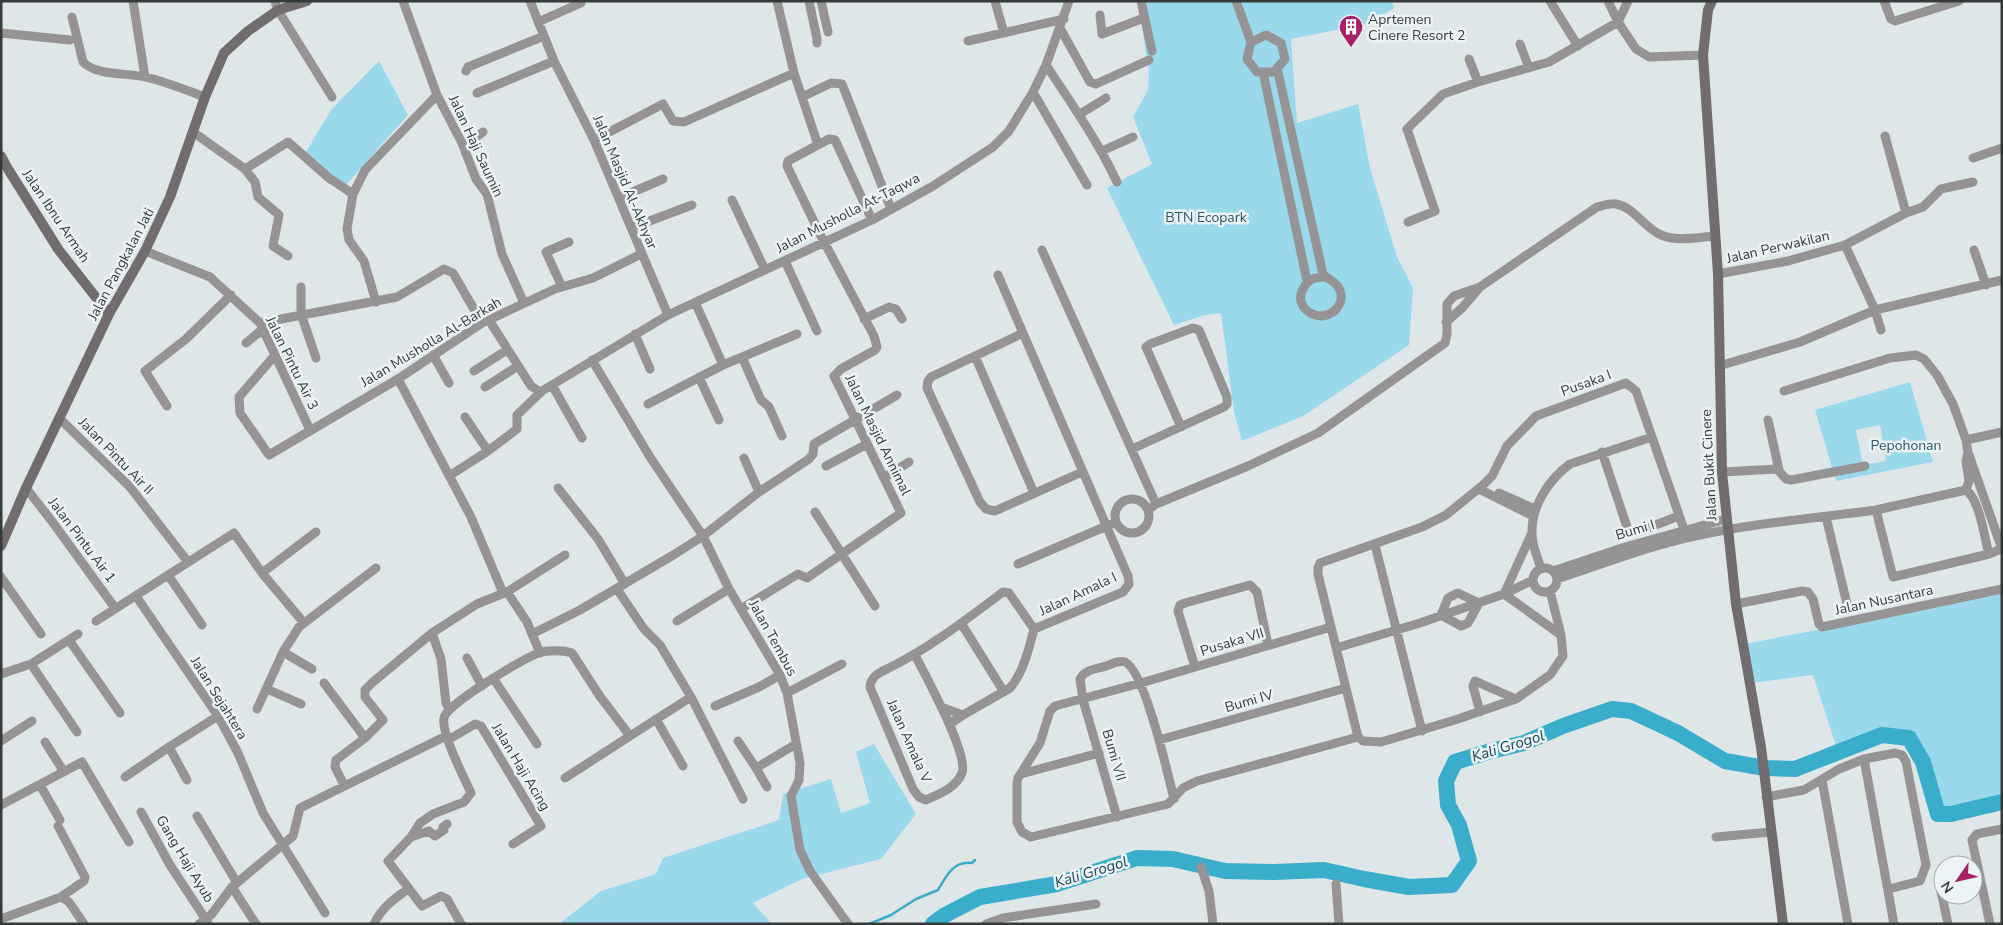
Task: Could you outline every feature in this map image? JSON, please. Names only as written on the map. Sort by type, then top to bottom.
[{"type":"main road","name":"Jalan Pangkalan Jati","points":[[1,546],[26,488],[109,314],[145,251],[170,196],[205,97],[224,53],[277,6],[308,1]]},
{"type":"main road","name":"Jalan Bukit Cinere","points":[[1712,1],[1708,10],[1703,55],[1718,274],[1718,366],[1726,530],[1736,604],[1761,747],[1783,924]]},
{"type":"main road","name":"Jalan Ibnu Armah","points":[[1,156],[58,249],[109,314]]},
{"type":"street","points":[[133,1],[145,77]]},
{"type":"street","name":"Jalan Haji Saumin","points":[[403,1],[437,95],[462,143],[476,179],[487,194],[502,254],[511,278],[524,303]]},
{"type":"street","name":"Jalan Masjid Al-Akhyar","points":[[530,1],[554,61],[594,140],[668,315]]},
{"type":"street","points":[[777,1],[794,74],[818,145],[829,139],[835,140],[872,220]]},
{"type":"street","points":[[809,1],[817,43]]},
{"type":"street","points":[[821,1],[828,32]]},
{"type":"street","points":[[995,1],[1004,32]]},
{"type":"street","name":"Jalan Musholla At-Taqwa","points":[[488,451],[517,429],[517,415],[542,391],[635,334],[695,302],[872,220],[933,186],[993,147],[1009,131],[1033,92],[1046,65],[1069,1]]},
{"type":"street","points":[[1141,1],[1152,51]]},
{"type":"street","points":[[1236,1],[1251,42],[1247,59],[1257,72],[1274,72],[1285,59],[1281,43],[1266,35],[1251,42]]},
{"type":"street","points":[[1550,1],[1578,46]]},
{"type":"street","points":[[1608,1],[1618,22],[1636,49],[1649,57],[1703,55]]},
{"type":"street","points":[[1408,222],[1435,211],[1407,129],[1443,94],[1550,62],[1578,46],[1618,22],[1628,1]]},
{"type":"street","points":[[1884,1],[1891,19],[1895,21],[1959,1]]},
{"type":"street","points":[[538,22],[582,3]]},
{"type":"street","points":[[277,6],[332,97]]},
{"type":"street","points":[[1100,15],[1102,34],[1144,18]]},
{"type":"street","points":[[72,17],[83,62],[86,65],[103,71],[145,77],[205,97]]},
{"type":"street","points":[[968,41],[1064,19]]},
{"type":"street","points":[[1060,28],[1090,82],[1096,84],[1149,60]]},
{"type":"street","points":[[1,33],[70,40]]},
{"type":"street","points":[[466,71],[468,67],[544,36]]},
{"type":"street","points":[[1520,44],[1529,68]]},
{"type":"street","points":[[1470,59],[1478,82]]},
{"type":"street","points":[[477,93],[554,61]]},
{"type":"street","points":[[1046,65],[1080,114],[1102,151],[1117,182]]},
{"type":"street","points":[[1277,68],[1325,277]]},
{"type":"street","points":[[1262,72],[1308,281]]},
{"type":"street","points":[[594,140],[663,104],[673,122],[684,122],[794,74]]},
{"type":"street","points":[[802,97],[832,83],[842,84],[891,209]]},
{"type":"street","points":[[1033,92],[1088,185]]},
{"type":"street","points":[[376,302],[364,261],[349,240],[347,229],[353,194],[365,170],[437,95]]},
{"type":"street","points":[[1080,114],[1106,98]]},
{"type":"street","points":[[1271,109],[1286,105]]},
{"type":"street","points":[[193,132],[245,169],[255,182],[258,197],[279,215],[273,246],[288,256]]},
{"type":"street","points":[[462,143],[475,138],[483,132]]},
{"type":"street","points":[[1885,136],[1906,213]]},
{"type":"street","points":[[1102,151],[1132,137]]},
{"type":"street","points":[[245,169],[288,142],[329,178],[353,194]]},
{"type":"street","name":"Jalan Masjid Annimal","points":[[818,145],[787,163],[825,243],[874,336],[876,347],[874,350],[841,368],[834,376],[901,514],[840,553]]},
{"type":"street","points":[[1973,158],[2002,148]]},
{"type":"street","points":[[619,198],[663,179]]},
{"type":"street","name":"Jalan Perwakilan","points":[[1718,274],[1788,261],[1845,245],[1906,213],[1923,208],[1941,189],[1973,182]]},
{"type":"street","points":[[732,200],[765,270]]},
{"type":"street","points":[[1148,510],[1156,504],[1248,466],[1318,433],[1444,344],[1447,334],[1447,304],[1454,296],[1480,287],[1597,208],[1614,203],[1626,207],[1652,231],[1662,236],[1677,239],[1715,236]]},
{"type":"street","points":[[631,228],[692,205]]},
{"type":"street","points":[[562,287],[546,252],[569,242]]},
{"type":"street","points":[[1845,245],[1875,310],[1881,330]]},
{"type":"street","points":[[1042,250],[1156,504]]},
{"type":"street","points":[[1974,250],[1986,285]]},
{"type":"street","name":"Jalan Pintu Air 3","points":[[145,251],[210,278],[231,295],[262,326],[310,430]]},
{"type":"street","name":"Jalan Musholla Al-Barkah","points":[[275,355],[240,397],[240,413],[269,455],[398,379],[486,322],[562,287],[593,278],[641,254]]},
{"type":"street","points":[[785,261],[817,332]]},
{"type":"street","points":[[246,343],[262,326],[301,314],[397,297],[444,269],[453,273],[534,389],[542,391]]},
{"type":"street","points":[[998,275],[1107,526]]},
{"type":"street","points":[[1316,277],[1325,277],[1336,282],[1341,294],[1339,305],[1332,314],[1320,317],[1308,313],[1301,303],[1301,291],[1308,281],[1316,277]]},
{"type":"street","points":[[1718,366],[1800,342],[1875,310],[2002,280]]},
{"type":"street","points":[[301,287],[301,314],[316,358]]},
{"type":"street","points":[[1446,322],[1462,308],[1480,287]]},
{"type":"street","points":[[167,406],[144,371],[186,339],[231,295]]},
{"type":"street","points":[[695,302],[723,365]]},
{"type":"street","points":[[864,319],[889,307],[896,309],[902,319]]},
{"type":"street","points":[[1132,449],[1224,408],[1227,404],[1227,398],[1199,330],[1193,328],[1146,347],[1180,427]]},
{"type":"street","points":[[635,334],[650,369]]},
{"type":"street","points":[[648,404],[723,365],[797,334]]},
{"type":"street","points":[[1023,334],[931,377],[927,388],[980,502],[986,509],[996,511],[1082,472]]},
{"type":"street","points":[[474,371],[507,350]]},
{"type":"street","points":[[433,355],[449,383]]},
{"type":"street","points":[[1784,391],[1890,358],[1916,355],[1924,359],[1937,375],[1953,404],[2001,551],[1893,577],[1876,510]]},
{"type":"street","points":[[975,356],[1034,493]]},
{"type":"street","points":[[742,357],[761,400],[768,407],[782,436]]},
{"type":"street","name":"Jalan Tembus","points":[[592,360],[650,457],[703,536],[729,588],[780,675],[786,693],[800,763],[799,780],[792,796],[800,850],[810,871],[848,924]]},
{"type":"street","points":[[485,387],[518,366]]},
{"type":"street","points":[[700,377],[719,420]]},
{"type":"street","points":[[398,379],[471,517],[505,593],[532,634],[540,653]]},
{"type":"street","name":"Pusaka I","points":[[1481,487],[1492,476],[1507,446],[1536,416],[1626,384],[1636,391],[1686,534]]},
{"type":"street","points":[[552,385],[582,438]]},
{"type":"street","points":[[532,634],[621,587],[703,536],[759,492],[809,459],[813,454],[814,444],[897,395]]},
{"type":"street","points":[[449,476],[488,451],[465,417]]},
{"type":"street","name":"Jalan Pintu Air II","points":[[59,418],[130,487],[188,562]]},
{"type":"street","points":[[1768,420],[1779,470],[1786,479],[1791,480],[1865,466]]},
{"type":"street","points":[[1966,440],[2002,432]]},
{"type":"street","points":[[1541,569],[1532,535],[1534,512],[1549,484],[1570,464],[1652,437]]},
{"type":"street","points":[[826,466],[867,444]]},
{"type":"street","points":[[1602,452],[1627,530],[1637,532],[1679,516]]},
{"type":"street","points":[[1968,453],[1966,461],[1968,492],[1976,504],[1989,554]]},
{"type":"street","points":[[744,458],[759,492]]},
{"type":"street","points":[[884,478],[909,462]]},
{"type":"street","points":[[1722,472],[1779,470]]},
{"type":"street","points":[[1534,512],[1481,487],[1446,515],[1422,528],[1320,564],[1318,574],[1358,737],[1363,741],[1381,742],[1422,731],[1516,699],[1550,675],[1563,656],[1561,635],[1550,591]]},
{"type":"street","name":"Jalan Pintu Air 1","points":[[26,488],[115,608]]},
{"type":"street","points":[[558,488],[598,539],[644,629],[660,644],[691,697],[743,799]]},
{"type":"street","name":"Bumi I","points":[[1686,534],[1876,510],[1968,492],[1982,494]]},
{"type":"street","points":[[1137,500],[1148,510],[1147,525],[1141,531],[1134,533],[1126,532],[1116,522],[1118,507],[1123,502],[1137,500]]},
{"type":"street","points":[[815,512],[875,606]]},
{"type":"street","points":[[1826,517],[1846,604]]},
{"type":"street","name":"Bumi I","points":[[1555,575],[1663,544],[1726,519]]},
{"type":"street","points":[[1018,564],[1116,522]]},
{"type":"street","name":"Jalan Amala I","points":[[950,724],[1004,692],[1015,682],[1027,654],[1034,629],[1126,589],[1129,584],[1128,576],[1107,526]]},
{"type":"street","points":[[262,573],[316,532]]},
{"type":"street","points":[[96,621],[234,533],[262,573],[304,623]]},
{"type":"street","points":[[1504,594],[1532,535]]},
{"type":"street","points":[[1375,545],[1422,731]]},
{"type":"street","points":[[741,609],[798,574],[807,578],[840,553]]},
{"type":"street","points":[[344,786],[335,767],[336,760],[365,738],[383,720],[365,697],[365,690],[432,633],[477,604],[505,593],[565,555]]},
{"type":"street","points":[[257,710],[283,652],[299,627],[376,568]]},
{"type":"street","points":[[1336,648],[1504,594],[1533,580],[1541,569],[1545,568],[1555,575],[1556,586],[1546,592],[1537,589],[1533,580]]},
{"type":"street","points":[[168,575],[202,625]]},
{"type":"street","points":[[1,577],[41,634]]},
{"type":"street","points":[[1195,667],[1178,611],[1180,605],[1184,603],[1250,585],[1257,592],[1268,645]]},
{"type":"street","points":[[677,621],[729,588]]},
{"type":"street","name":"Jalan Nusantara","points":[[1736,604],[1802,591],[1808,592],[1813,599],[1819,624],[1822,627],[2002,588]]},
{"type":"street","points":[[950,724],[915,655],[1003,592],[1009,593],[1034,629]]},
{"type":"street","points":[[1441,615],[1448,598],[1458,593],[1479,603]]},
{"type":"street","points":[[1504,594],[1561,635]]},
{"type":"street","name":"Jalan Sejahtera","points":[[136,596],[218,716],[238,753],[263,813],[325,913]]},
{"type":"street","points":[[1441,615],[1461,626],[1468,623],[1479,603]]},
{"type":"street","points":[[961,623],[1004,692]]},
{"type":"street","name":"Pusaka VII","points":[[1021,774],[1040,743],[1052,708],[1331,627]]},
{"type":"street","points":[[432,633],[441,659],[448,708]]},
{"type":"street","points":[[1,674],[31,664],[78,634]]},
{"type":"street","points":[[69,640],[120,712]]},
{"type":"street","points":[[460,924],[447,899],[441,896],[422,906],[408,890],[388,861],[411,837],[420,823],[434,814],[464,802],[471,794],[447,738],[444,716],[448,708],[492,678],[540,653],[564,650],[572,653],[599,695],[630,736]]},
{"type":"street","points":[[283,652],[312,669]]},
{"type":"street","name":"Jalan Amala V","points":[[915,655],[875,675],[870,687],[913,789],[919,797],[926,800],[949,790],[963,771],[963,764],[950,724]]},
{"type":"street","points":[[466,658],[482,686]]},
{"type":"street","name":"Bumi VII","points":[[1117,817],[1083,700],[1080,679],[1085,672],[1120,662],[1127,663],[1141,683]]},
{"type":"street","points":[[31,664],[77,732]]},
{"type":"street","points":[[786,693],[842,664]]},
{"type":"street","points":[[715,706],[759,687],[780,675]]},
{"type":"street","points":[[492,678],[537,744]]},
{"type":"street","points":[[1480,712],[1473,686],[1475,681],[1516,699]]},
{"type":"street","points":[[324,682],[365,738]]},
{"type":"street","points":[[1141,683],[1159,740],[1174,799]]},
{"type":"street","points":[[267,688],[301,704]]},
{"type":"street","name":"Bumi IV","points":[[1159,740],[1346,688]]},
{"type":"street","points":[[565,778],[691,697]]},
{"type":"street","points":[[941,707],[963,715]]},
{"type":"street","points":[[125,778],[218,716]]},
{"type":"street","points":[[656,719],[683,766]]},
{"type":"street","points":[[1,741],[32,721]]},
{"type":"street","name":"Jalan Haji Acing","points":[[447,738],[475,724],[481,726],[540,826],[513,844]]},
{"type":"street","points":[[1099,753],[1021,774],[1017,783],[1017,822],[1022,832],[1031,837],[1168,804],[1174,799],[1177,792],[1197,781],[1358,737]]},
{"type":"street","points":[[204,922],[235,885],[293,836],[300,808],[447,738]]},
{"type":"street","points":[[738,741],[767,787]]},
{"type":"street","points":[[45,742],[64,772]]},
{"type":"street","points":[[756,768],[796,744]]},
{"type":"street","points":[[169,747],[187,780]]},
{"type":"street","points":[[1766,797],[1804,790],[1838,769],[1864,759],[1895,753],[1902,755],[1906,762],[1926,865],[1920,881],[1889,889]]},
{"type":"street","points":[[1864,759],[1889,889],[1893,924]]},
{"type":"street","points":[[1,805],[82,762],[129,842]]},
{"type":"street","points":[[1822,780],[1848,924]]},
{"type":"street","points":[[1,919],[61,897],[84,881],[85,877],[40,785]]},
{"type":"street","name":"Gang Haji Ayub","points":[[141,812],[204,922]]},
{"type":"street","points":[[197,816],[256,924]]},
{"type":"street","points":[[411,837],[429,831],[434,836],[444,830],[443,827],[446,824]]},
{"type":"street","points":[[1990,924],[1972,840],[1977,834],[2002,829]]},
{"type":"street","points":[[1716,837],[1771,832]]},
{"type":"street","points":[[1200,867],[1210,891],[1213,924]]},
{"type":"street","points":[[1336,884],[1339,924]]},
{"type":"street","points":[[374,924],[377,916],[390,902],[408,890]]},
{"type":"street","points":[[61,897],[69,902],[84,924]]},
{"type":"street","points":[[986,924],[1096,904]]},
{"type":"street","points":[[1944,905],[1948,924]]},
{"type":"green space","name":"BTN Ecopark","points":[[1138,1],[1392,1],[1394,8],[1366,24],[1291,39],[1297,123],[1358,104],[1370,168],[1397,257],[1413,288],[1409,345],[1303,416],[1242,441],[1234,412],[1221,313],[1205,315],[1174,325],[1107,188],[1152,164],[1133,117],[1148,90],[1149,72]]},
{"type":"green space","points":[[379,61],[408,115],[345,186],[306,152],[331,110]]},
{"type":"green space","name":"Pepohonan","points":[[1910,382],[1933,462],[1836,481],[1815,410]],"holes":[[[1880,425],[1886,461],[1863,465],[1856,430]]]},
{"type":"green space","points":[[2002,593],[2002,794],[1938,814],[1923,762],[1909,738],[1882,735],[1838,752],[1813,675],[1752,683],[1745,644]]},
{"type":"green space","points":[[874,744],[916,814],[881,859],[802,879],[753,903],[772,924],[559,924],[601,891],[656,874],[663,858],[779,820],[783,794],[831,779],[841,813],[870,803],[856,752]]},
{"type":"waterway","name":"Kali Grogol","points":[[933,924],[945,915],[980,897],[1057,884],[1137,858],[1173,859],[1225,871],[1324,870],[1409,887],[1452,885],[1469,861],[1459,825],[1448,805],[1446,781],[1455,762],[1524,743],[1563,726],[1612,709],[1631,711],[1678,733],[1725,761],[1765,768],[1795,769],[1882,735],[1909,738],[1923,762],[1938,814],[1951,814],[2002,802]]},
{"type":"waterway","points":[[869,924],[891,915],[916,899],[938,890],[951,870],[960,864],[972,863],[975,860]]},
{"type":"place","name":"Aprtemen Cinere Resort 2","points":[[1351,48]]}]
